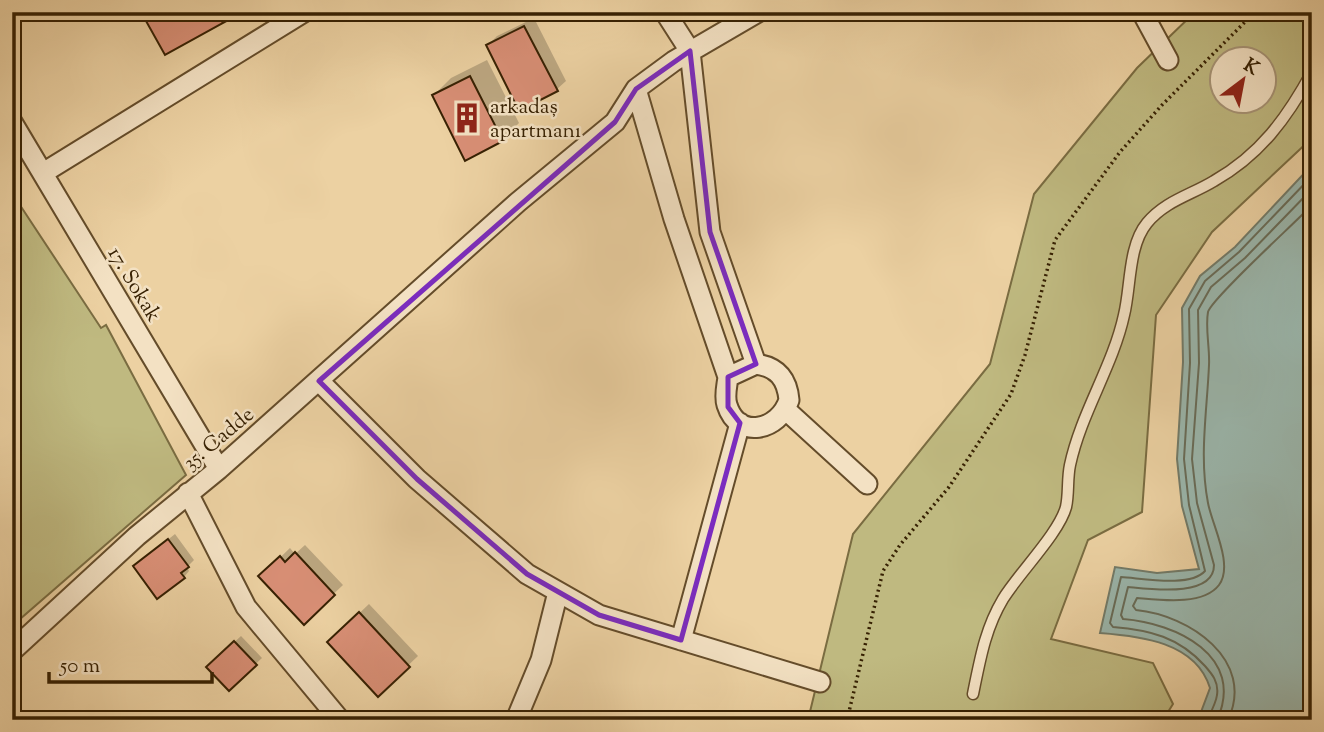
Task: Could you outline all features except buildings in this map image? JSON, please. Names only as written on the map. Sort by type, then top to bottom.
[{"type":"street","points":[[43,173],[304,12]]},
{"type":"street","points":[[665,12],[690,51],[710,232],[756,364]]},
{"type":"street","points":[[728,376],[756,364],[777,371],[784,379],[789,400],[786,410],[770,425],[760,428],[740,423],[728,407],[728,376],[674,219],[636,89],[690,51],[758,12]]},
{"type":"street","points":[[1142,12],[1168,60]]},
{"type":"street","name":"35. Cadde","points":[[12,651],[188,493],[219,469],[454,260],[615,122],[636,89]]},
{"type":"street","name":"17. Sokak","points":[[12,122],[219,469]]},
{"type":"street","points":[[319,381],[417,479],[527,574],[599,615],[820,682]]},
{"type":"street","points":[[786,410],[867,484]]},
{"type":"street","points":[[681,640],[740,423]]},
{"type":"street","points":[[188,493],[246,607],[340,720]]},
{"type":"street","points":[[516,720],[541,660],[558,592]]},
{"type":"lane","points":[[973,694],[985,633],[1010,588],[1058,527],[1066,507],[1070,465],[1124,317],[1135,252],[1145,224],[1170,203],[1215,181],[1258,150],[1287,117],[1312,72]]},
{"type":"path","points":[[846,720],[883,571],[900,545],[949,487],[1011,394],[1026,355],[1055,240],[1120,152],[1162,105],[1255,12]]},
{"type":"highlighted area","points":[[690,51],[710,232],[756,364],[728,377],[728,407],[740,423],[681,640],[599,615],[527,574],[417,479],[319,381],[615,122],[636,89]]},
{"type":"shaded area","points":[[1195,12],[1312,12],[1312,138],[1212,232],[1156,315],[1142,512],[1088,540],[1051,639],[1153,663],[1173,704],[1163,720],[808,720],[853,534],[990,364],[1034,194],[1137,68]]},
{"type":"shaded area","points":[[12,193],[101,328],[106,325],[186,475],[12,626]]},
{"type":"water","points":[[1312,165],[1312,720],[1198,720],[1210,688],[1193,660],[1165,644],[1132,636],[1100,633],[1115,567],[1157,573],[1199,569],[1182,506],[1177,459],[1183,362],[1182,308],[1200,276],[1235,247]]},
{"type":"place","name":"arkadaş apartmanı","points":[[467,118]]}]
